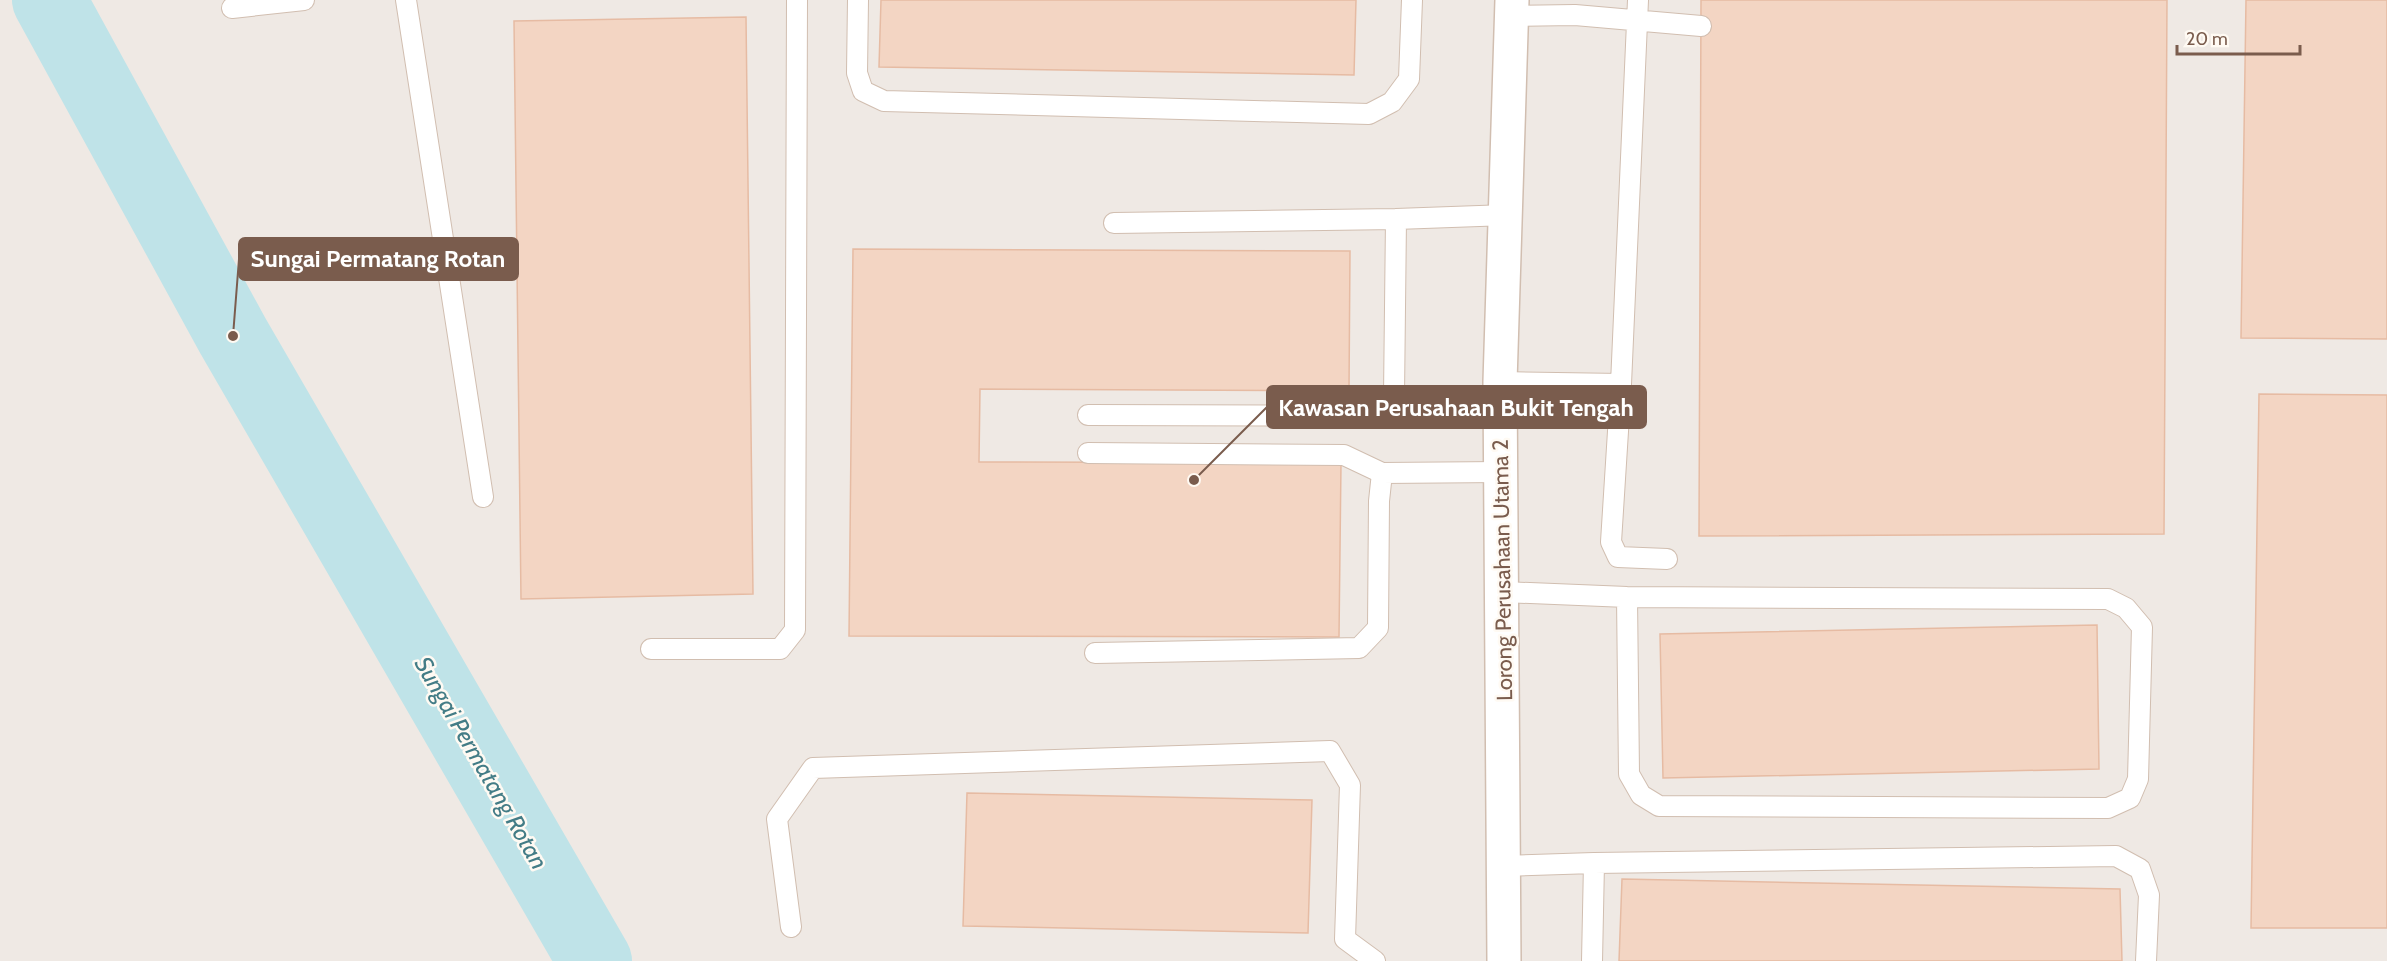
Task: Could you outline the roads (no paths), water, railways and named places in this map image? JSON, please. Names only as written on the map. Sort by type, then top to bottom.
[{"type":"street","name":"Lorong Perusahaan Utama 2","points":[[1504,961],[1500,382],[1512,8]]},
{"type":"lane","points":[[232,8],[304,0]]},
{"type":"lane","points":[[406,0],[483,497]]},
{"type":"lane","points":[[651,649],[780,649],[795,630],[797,0]]},
{"type":"lane","points":[[858,0],[857,73],[863,91],[884,102],[1369,114],[1392,102],[1409,79],[1412,0]]},
{"type":"lane","points":[[1638,0],[1621,384],[1611,542],[1618,557],[1667,559]]},
{"type":"lane","points":[[1512,8],[1637,22],[1701,26]]},
{"type":"lane","points":[[1114,224],[1507,215]]},
{"type":"lane","points":[[1088,415],[1384,416],[1394,396],[1396,219]]},
{"type":"lane","points":[[1500,382],[1621,384]]},
{"type":"lane","points":[[1088,453],[1344,455],[1382,473],[1501,472]]},
{"type":"lane","points":[[1095,653],[1359,648],[1378,628],[1379,501],[1382,473]]},
{"type":"lane","points":[[1503,592],[1627,597],[2108,599],[2126,608],[2142,627],[2138,779],[2130,798],[2108,808],[1659,806],[1641,795],[1629,774],[1627,597]]},
{"type":"lane","points":[[791,927],[777,819],[813,768],[1330,751],[1350,784],[1345,939],[1375,961]]},
{"type":"lane","points":[[1504,866],[2116,856],[2140,869],[2149,895],[2146,961]]},
{"type":"lane","points":[[1592,961],[1594,863]]},
{"type":"waterway","name":"Sungai Permatang Rotan","points":[[49,0],[233,336],[595,961]]},
{"type":"place","name":"Sungai Permatang Rotan","points":[[233,336]]},
{"type":"place","name":"Kawasan Perusahaan Bukit Tengah","points":[[1194,480]]}]
